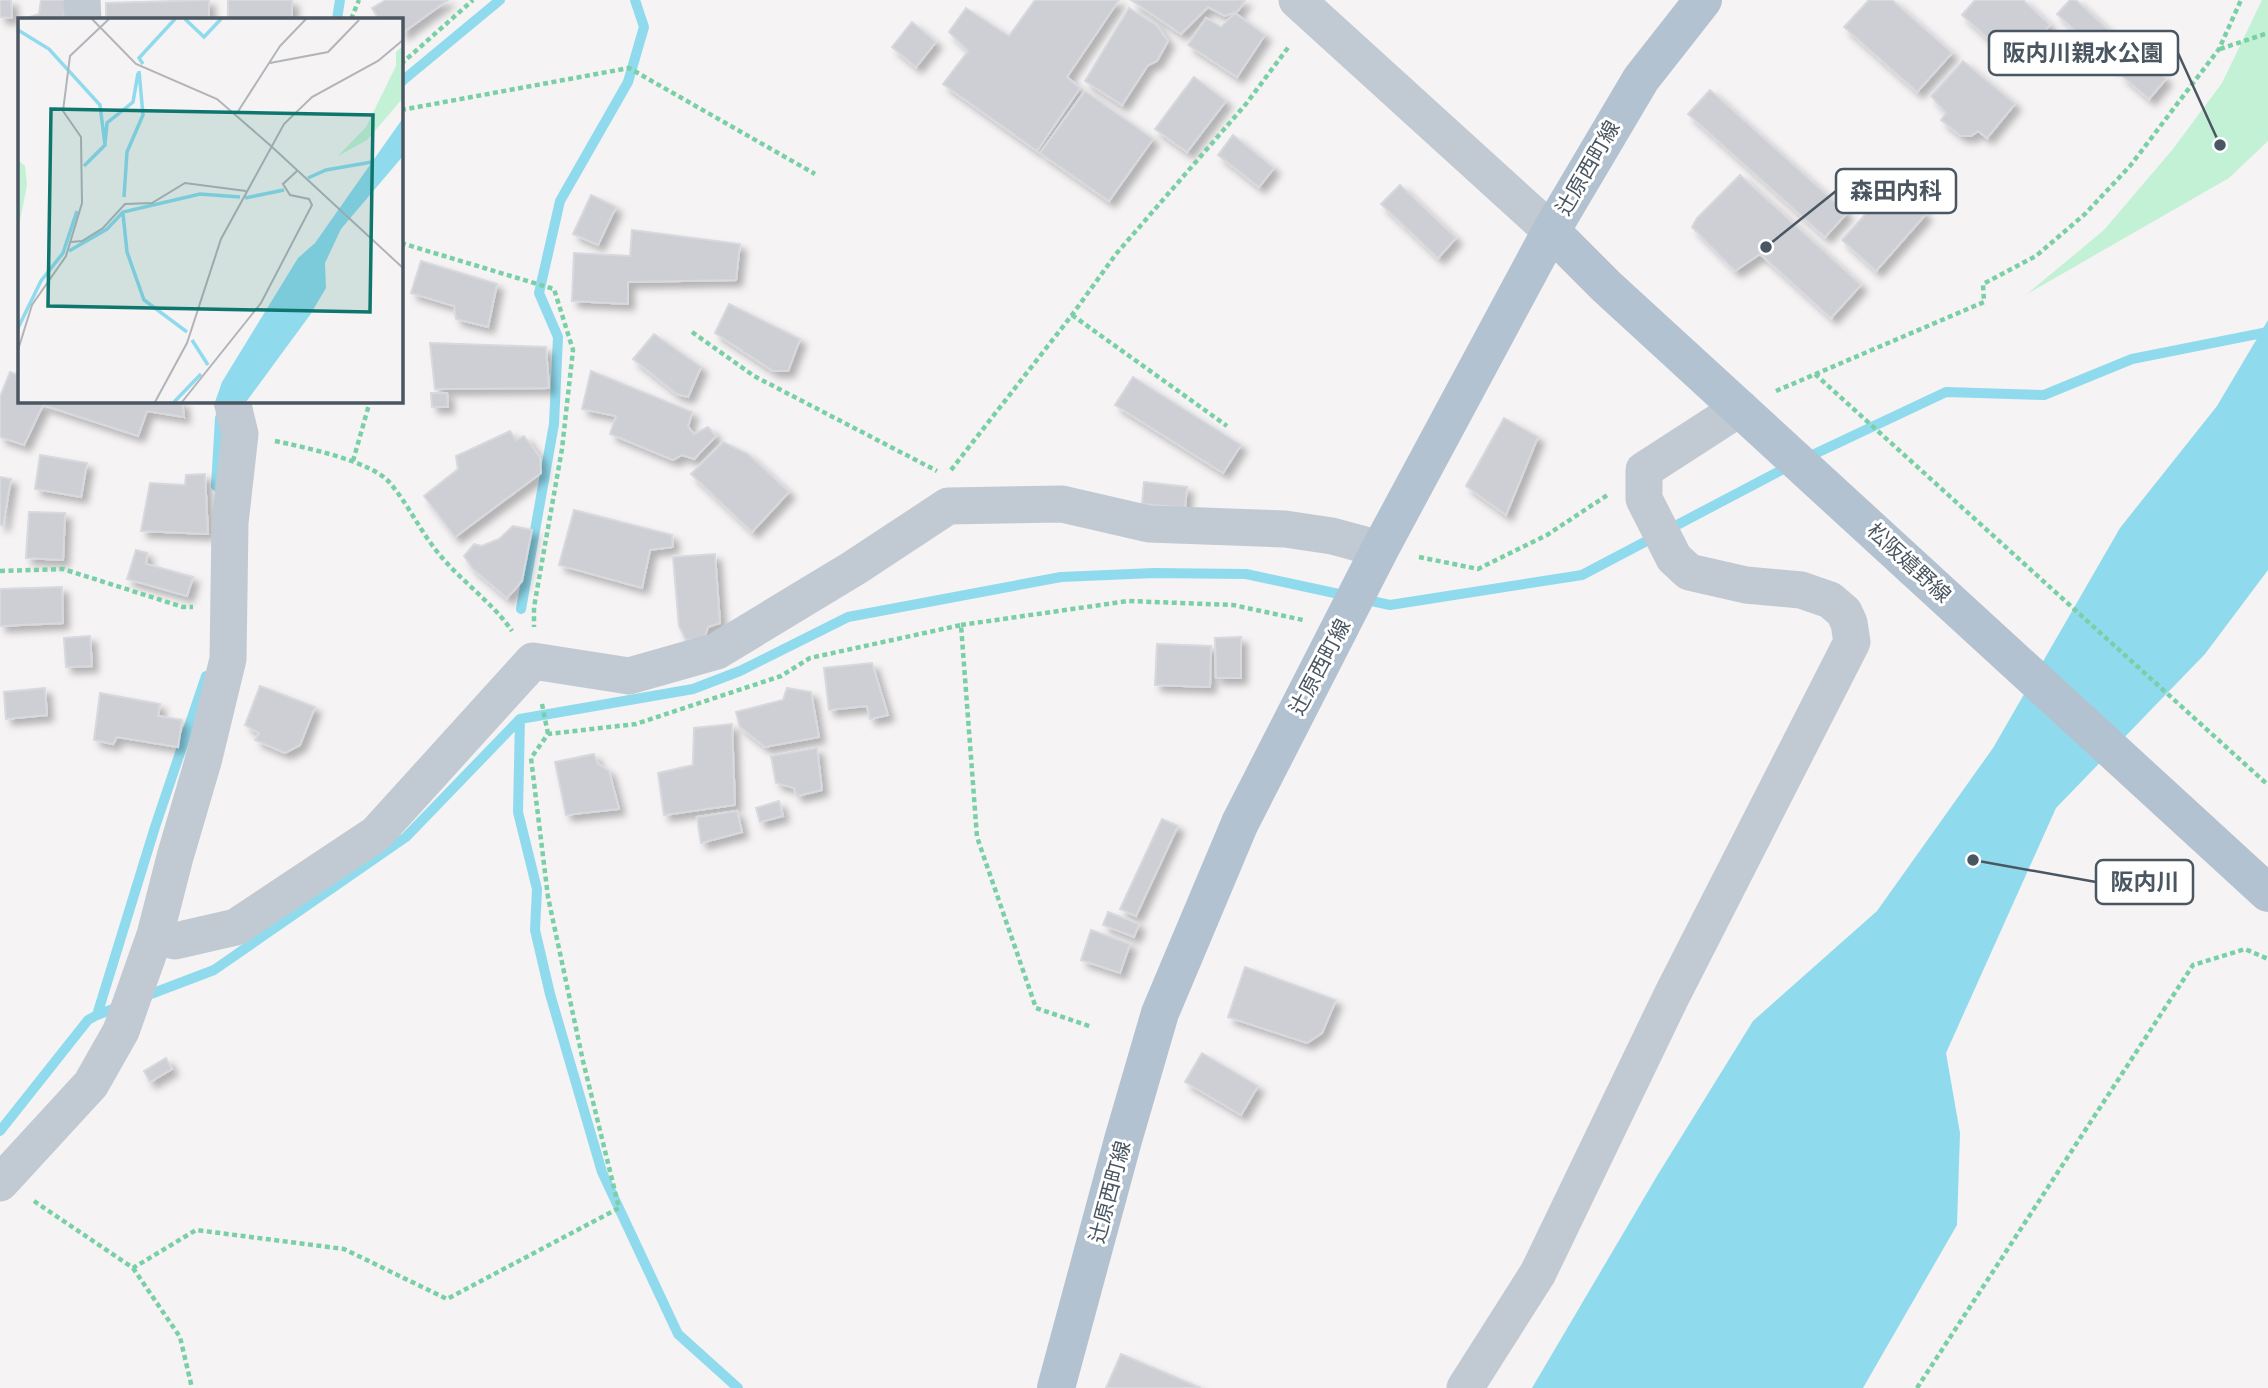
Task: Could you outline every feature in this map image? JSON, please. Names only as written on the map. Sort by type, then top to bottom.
[{"type":"main road","name":"辻原西町線","points":[[1056,1388],[1160,1013],[1240,823],[1380,550],[1551,231],[1641,79],[1703,0]]},
{"type":"main road","name":"松阪嬉野線","points":[[1551,231],[1607,287],[2268,893]]},
{"type":"street","points":[[82,0],[83,18]]},
{"type":"street","points":[[1308,6],[1551,231]]},
{"type":"street","points":[[1465,1388],[1538,1273],[1671,997],[1852,642],[1844,612],[1830,600],[1801,590],[1746,585],[1689,572],[1674,558],[1644,484],[1740,408]]},
{"type":"street","points":[[1,1182],[91,1084],[121,1031],[150,945],[204,758],[228,659],[230,523],[237,422]]},
{"type":"street","points":[[150,945],[236,926],[376,834],[536,678],[629,676],[718,651],[854,568],[947,506],[1062,504],[1149,524],[1285,530],[1332,537],[1380,550]]},
{"type":"path","points":[[351,18],[359,0]]},
{"type":"path","points":[[402,64],[473,0]]},
{"type":"path","points":[[1740,408],[1984,302],[1983,284],[2036,256],[2085,215],[2121,176],[2174,111],[2219,49],[2241,0]]},
{"type":"path","points":[[692,331],[754,376],[947,476],[1116,254],[1246,104],[1294,40],[1308,6]]},
{"type":"path","points":[[2219,49],[2268,33]]},
{"type":"path","points":[[404,110],[629,68],[815,174]]},
{"type":"path","points":[[133,1268],[195,1230],[344,1249],[447,1298],[619,1208],[583,1061],[548,897],[531,758],[547,733],[536,678],[534,607],[562,449],[573,350],[554,289],[402,244]]},
{"type":"path","points":[[1072,315],[1227,426]]},
{"type":"path","points":[[1815,374],[2268,785]]},
{"type":"path","points":[[353,461],[370,402]]},
{"type":"path","points":[[237,422],[353,461],[388,480],[439,554],[503,618],[536,678]]},
{"type":"path","points":[[1380,550],[1478,569],[1644,484]]},
{"type":"path","points":[[0,571],[63,569],[187,607]]},
{"type":"path","points":[[547,733],[635,724],[781,676],[810,658],[961,625],[1129,601],[1233,605],[1341,627]]},
{"type":"path","points":[[961,625],[977,836],[1037,1008],[1092,1027]]},
{"type":"path","points":[[1917,1388],[2193,965],[2245,949],[2268,959]]},
{"type":"path","points":[[1,1182],[133,1268],[180,1337],[192,1388]]},
{"type":"green space","points":[[2262,0],[2268,0],[2268,141],[2229,178],[2027,294],[2104,230],[2173,149],[2222,83]]},
{"type":"water","points":[[2268,320],[2268,570],[2205,654],[2056,808],[1946,1053],[1960,1133],[1957,1225],[1863,1388],[1532,1388],[1657,1176],[1753,1021],[1877,911],[1993,748],[2120,528],[2217,406]]},
{"type":"building","points":[[0,0],[11,0],[12,18],[0,17]]},
{"type":"building","points":[[41,0],[66,0],[64,18],[27,18],[39,14]]},
{"type":"building","points":[[209,0],[209,18],[106,18],[106,3]]},
{"type":"building","points":[[228,0],[292,0],[292,18],[228,18]]},
{"type":"building","points":[[386,0],[448,0],[402,33],[402,18],[378,18],[372,8]]},
{"type":"building","points":[[1035,0],[1119,0],[1067,77],[1080,88],[1037,151],[943,84],[968,51],[949,32],[966,8],[1009,36]]},
{"type":"building","points":[[1131,0],[1245,0],[1238,11],[1225,16],[1208,7],[1181,34]]},
{"type":"building","points":[[1869,0],[1892,0],[1952,53],[1917,92],[1844,27]]},
{"type":"building","points":[[1975,0],[2023,0],[2050,25],[2015,63],[1962,15]]},
{"type":"building","points":[[2070,0],[2076,0],[2131,51],[2115,68],[2057,14]]},
{"type":"building","points":[[1129,8],[1156,25],[1168,41],[1157,61],[1148,65],[1122,105],[1085,81]]},
{"type":"building","points":[[1235,13],[1265,35],[1237,77],[1188,45],[1206,18],[1221,27]]},
{"type":"building","points":[[912,22],[936,42],[916,67],[892,47]]},
{"type":"building","points":[[2139,55],[2166,79],[2149,99],[2121,75]]},
{"type":"building","points":[[1963,61],[2015,104],[1987,138],[1978,131],[1971,136],[1961,136],[1941,120],[1946,113],[1931,96]]},
{"type":"building","points":[[1194,77],[1226,101],[1187,152],[1155,129]]},
{"type":"building","points":[[1710,90],[1847,213],[1825,237],[1688,114]]},
{"type":"building","points":[[1085,91],[1153,139],[1109,201],[1040,153]]},
{"type":"building","points":[[1233,135],[1274,168],[1259,187],[1218,155]]},
{"type":"building","points":[[1740,175],[1861,285],[1831,318],[1760,254],[1735,271],[1692,227],[1697,218]]},
{"type":"building","points":[[1400,185],[1456,238],[1438,258],[1381,204]]},
{"type":"building","points":[[1892,185],[1926,214],[1876,271],[1842,240]]},
{"type":"building","points":[[591,195],[616,207],[598,245],[573,234]]},
{"type":"building","points":[[632,230],[740,244],[736,280],[628,282],[628,304],[572,301],[574,253],[630,256]]},
{"type":"building","points":[[421,261],[497,284],[488,327],[456,319],[454,306],[411,293]]},
{"type":"building","points":[[729,304],[800,339],[788,371],[773,371],[715,333]]},
{"type":"building","points":[[654,334],[701,367],[688,397],[677,394],[633,359]]},
{"type":"building","points":[[430,343],[546,347],[549,388],[435,389]]},
{"type":"building","points":[[591,371],[692,412],[688,427],[694,434],[708,427],[716,436],[694,459],[682,455],[673,460],[610,434],[616,416],[582,409]]},
{"type":"building","points":[[10,372],[18,375],[18,402],[182,402],[184,417],[147,411],[138,436],[43,405],[24,445],[0,437],[0,397]]},
{"type":"building","points":[[1133,377],[1241,445],[1223,473],[1115,405]]},
{"type":"building","points":[[431,393],[447,393],[448,407],[432,407]]},
{"type":"building","points":[[1504,418],[1538,437],[1506,515],[1466,486]]},
{"type":"building","points":[[510,431],[516,440],[524,436],[540,457],[541,473],[455,537],[424,496],[458,469],[456,456]]},
{"type":"building","points":[[723,442],[748,454],[789,492],[752,532],[691,474]]},
{"type":"building","points":[[40,455],[87,463],[81,497],[35,489]]},
{"type":"building","points":[[205,474],[208,534],[141,531],[150,483],[185,485],[186,475]]},
{"type":"building","points":[[0,477],[11,479],[3,525],[0,525]]},
{"type":"building","points":[[1144,482],[1187,487],[1185,508],[1142,504]]},
{"type":"building","points":[[574,510],[672,535],[673,547],[650,550],[642,588],[559,565]]},
{"type":"building","points":[[29,512],[65,513],[63,560],[26,558]]},
{"type":"building","points":[[513,526],[532,530],[522,581],[507,598],[473,569],[464,556],[474,544],[482,546],[499,539]]},
{"type":"building","points":[[136,550],[147,553],[146,564],[193,577],[187,596],[127,579]]},
{"type":"building","points":[[715,554],[720,623],[708,627],[704,639],[686,640],[679,626],[673,557]]},
{"type":"building","points":[[62,587],[63,623],[0,626],[0,589]]},
{"type":"building","points":[[90,636],[92,666],[66,667],[64,638]]},
{"type":"building","points":[[1241,637],[1241,678],[1216,678],[1215,638]]},
{"type":"building","points":[[1157,644],[1211,646],[1210,687],[1155,685]]},
{"type":"building","points":[[872,663],[888,715],[870,719],[867,706],[829,710],[824,668]]},
{"type":"building","points":[[260,686],[315,707],[300,745],[285,753],[255,740],[259,733],[245,725]]},
{"type":"building","points":[[45,688],[47,715],[6,719],[4,692]]},
{"type":"building","points":[[787,688],[811,692],[819,737],[765,747],[740,727],[736,712],[783,700]]},
{"type":"building","points":[[100,693],[160,704],[158,716],[182,720],[178,747],[117,737],[113,744],[94,740]]},
{"type":"building","points":[[732,724],[735,805],[664,815],[658,773],[693,765],[694,728]]},
{"type":"building","points":[[817,748],[822,790],[797,796],[794,788],[776,783],[771,756]]},
{"type":"building","points":[[594,754],[598,764],[609,771],[619,809],[566,815],[555,762]]},
{"type":"building","points":[[779,801],[783,816],[760,822],[756,808]]},
{"type":"building","points":[[737,811],[742,832],[701,843],[697,817]]},
{"type":"building","points":[[1162,819],[1178,826],[1136,916],[1120,909]]},
{"type":"building","points":[[1108,912],[1139,924],[1134,937],[1103,925]]},
{"type":"building","points":[[1091,930],[1130,944],[1120,973],[1081,960]]},
{"type":"building","points":[[1245,967],[1336,1000],[1322,1033],[1307,1043],[1228,1017]]},
{"type":"building","points":[[1202,1053],[1258,1086],[1241,1115],[1185,1082]]},
{"type":"building","points":[[166,1058],[172,1069],[150,1082],[144,1071]]},
{"type":"building","points":[[1121,1354],[1201,1388],[1106,1388]]},
{"type":"waterway","points":[[337,18],[340,0]]},
{"type":"waterway","points":[[402,81],[500,0]]},
{"type":"waterway","points":[[521,609],[554,424],[558,337],[539,293],[560,201],[628,82],[644,27],[635,0]]},
{"type":"waterway","points":[[1806,458],[1946,392],[2044,395],[2132,359],[2268,332]]},
{"type":"waterway","points":[[216,486],[222,415]]},
{"type":"waterway","points":[[143,997],[214,970],[406,837],[520,719],[693,689],[740,671],[848,617],[1061,577],[1154,573],[1246,574],[1390,605],[1582,575],[1791,465]]},
{"type":"waterway","points":[[0,1131],[88,1020],[97,1015],[155,827],[206,676]]},
{"type":"waterway","points":[[520,719],[518,812],[537,889],[535,930],[550,994],[602,1172],[678,1334],[738,1388]]},
{"type":"waterway","points":[[97,1015],[121,1006]]},
{"type":"place","name":"阪内川親水公園","points":[[2220,145]]},
{"type":"place","name":"森田内科","points":[[1766,247]]},
{"type":"place","name":"阪内川","points":[[1973,860]]}]
